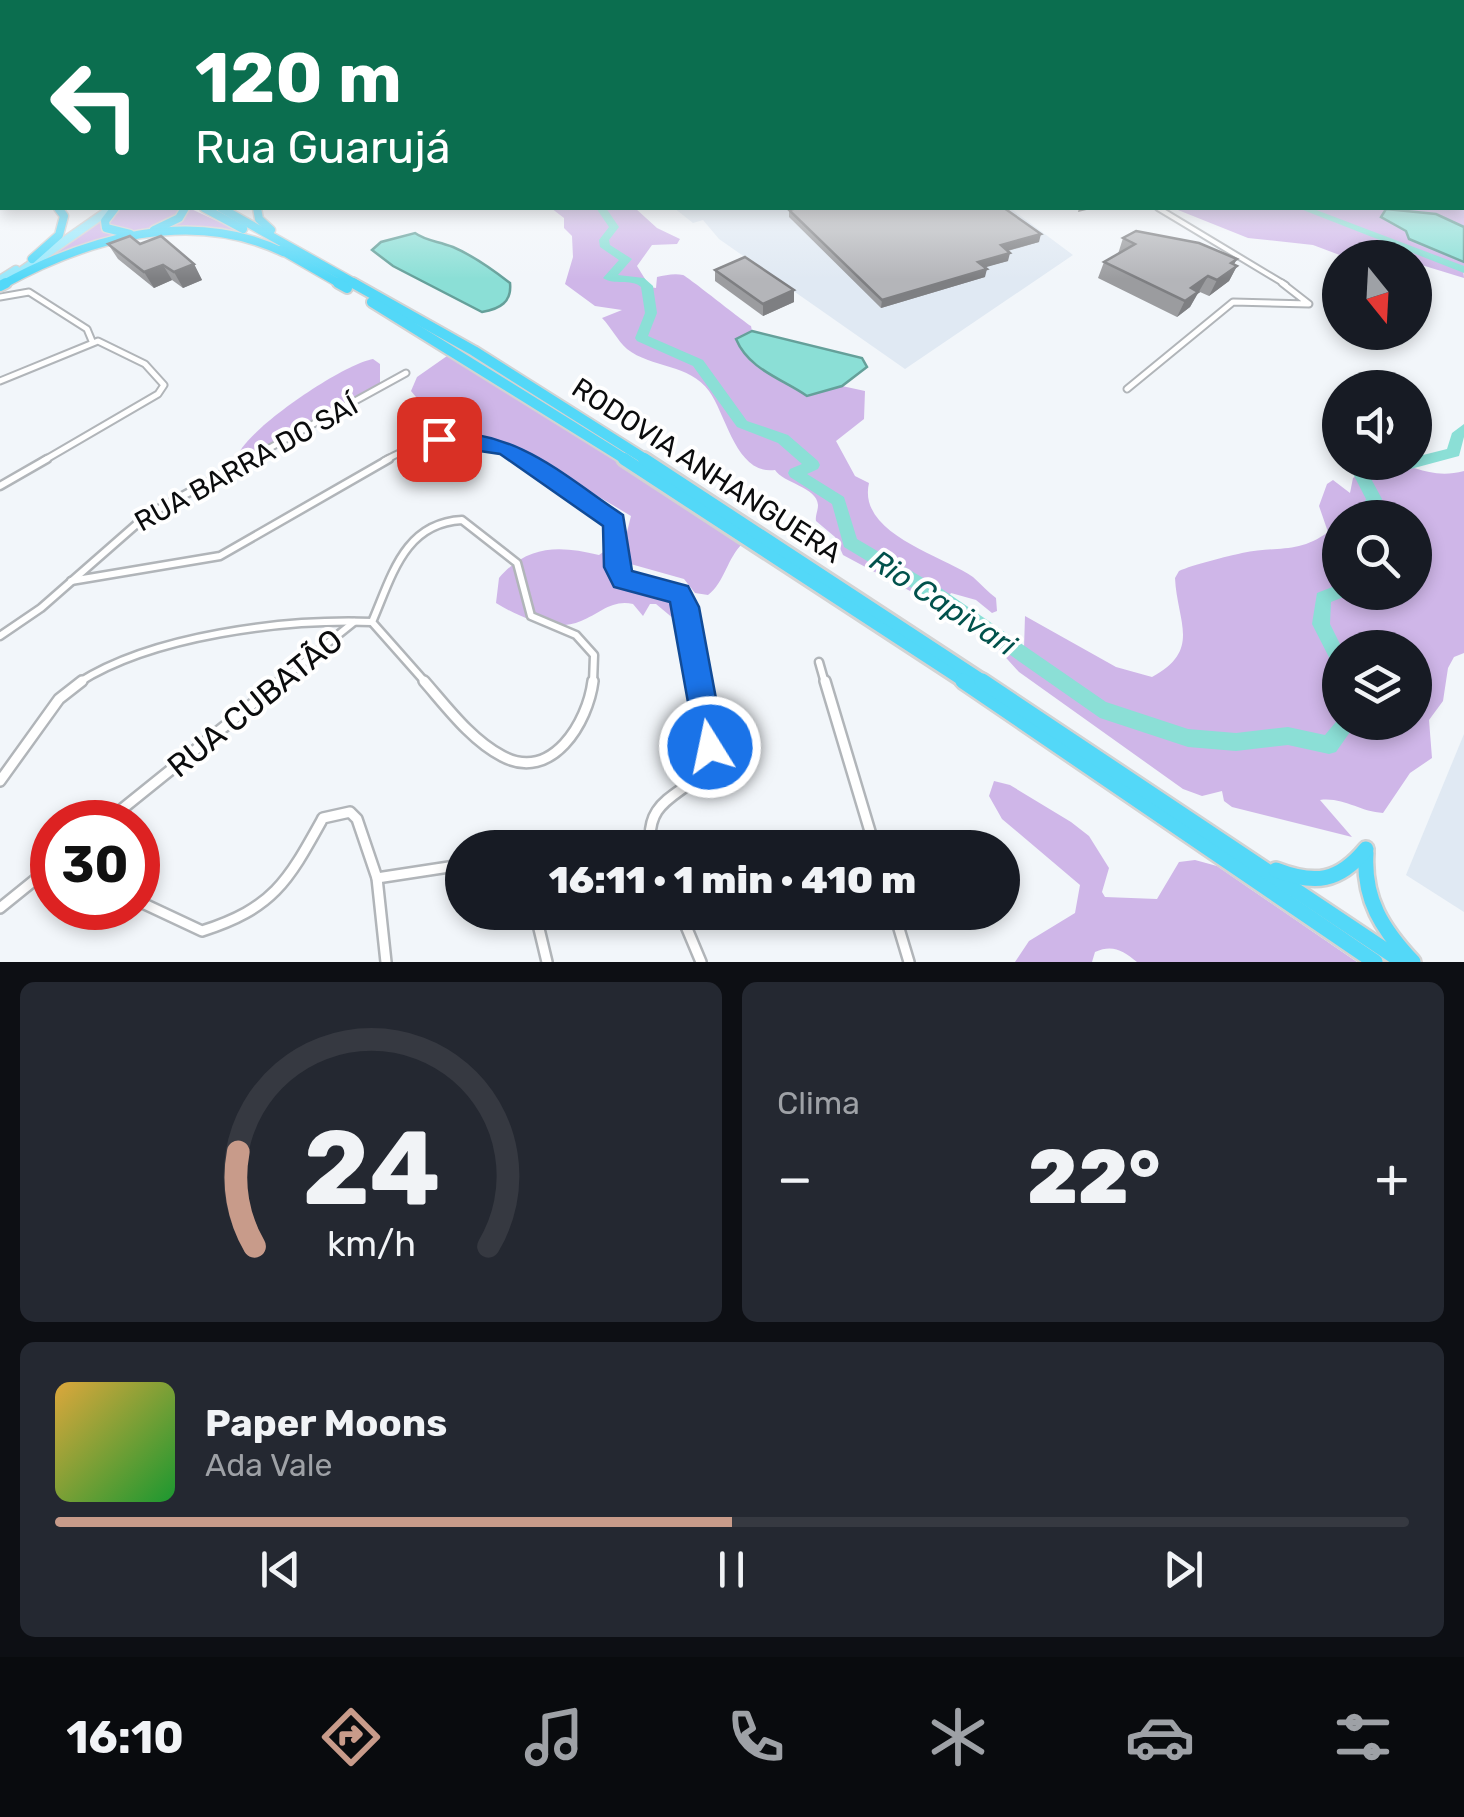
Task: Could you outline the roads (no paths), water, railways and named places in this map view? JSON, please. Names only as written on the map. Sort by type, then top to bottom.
[{"type":"highway","points":[[32,259],[62,230],[64,216],[60,210]]},
{"type":"highway","points":[[112,210],[106,228],[132,234],[166,226],[183,210]]},
{"type":"highway","name":"RODOVIA ANHANGUERA","points":[[208,210],[474,351],[746,523],[1403,962]]},
{"type":"highway","name":"RODOVIA ANHANGUERA","points":[[224,210],[465,356],[889,630],[1374,962]]},
{"type":"highway","points":[[258,210],[261,222],[293,252]]},
{"type":"highway","points":[[0,284],[83,248],[184,230],[237,233],[293,252]]},
{"type":"highway","points":[[1249,858],[1296,877],[1324,881],[1347,873],[1366,848],[1363,876],[1369,904],[1387,934],[1413,962]]},
{"type":"main road","points":[[0,284],[99,210]]},
{"type":"main road","points":[[0,284],[110,210]]},
{"type":"street","points":[[1127,389],[1233,302],[1309,304],[1304,296],[1161,210]]},
{"type":"street","points":[[0,296],[29,292],[87,329],[92,341]]},
{"type":"street","points":[[0,381],[92,341],[103,342],[145,364],[164,384],[158,394],[0,486]]},
{"type":"street","name":"RUA BARRA DO SAÍ","points":[[0,636],[146,516],[406,373]]},
{"type":"street","points":[[71,581],[220,556],[414,445],[439,439],[476,439],[508,448],[615,522],[616,567],[623,579],[670,589],[686,607],[710,760],[706,768],[656,808],[648,830]]},
{"type":"street","points":[[0,781],[55,703],[91,673],[137,656],[256,630],[356,620],[372,622],[504,758],[520,762],[554,754],[580,728],[594,676],[594,655],[576,635],[531,616],[517,563],[462,520],[433,521],[418,530],[372,622]]},
{"type":"street","name":"RUA CUBATÃO","points":[[133,800],[356,620]]},
{"type":"street","points":[[819,662],[870,830]]},
{"type":"street","points":[[160,912],[202,930],[240,919],[288,882],[319,822],[345,812],[357,819],[377,878],[386,962]]},
{"type":"street","points":[[377,878],[445,868]]},
{"type":"street","points":[[0,908],[30,884]]},
{"type":"street","points":[[539,930],[547,962]]},
{"type":"street","points":[[688,930],[701,962]]},
{"type":"street","points":[[898,930],[905,961]]},
{"type":"waterway","name":"Rio Capivari","points":[[602,210],[614,227],[604,240],[605,247],[626,259],[609,278],[640,280],[647,286],[651,313],[641,338],[698,363],[742,424],[783,439],[813,465],[795,473],[839,501],[850,543],[936,594],[1100,709],[1188,738],[1236,742],[1288,736],[1329,745],[1333,740]]},
{"type":"waterway","name":"Rio Capivari","points":[[1308,210],[1464,270]]},
{"type":"waterway","name":"Rio Capivari","points":[[1432,458],[1454,452],[1457,436],[1464,429]]},
{"type":"waterway","name":"Rio Capivari","points":[[1364,480],[1374,500]]},
{"type":"waterway","name":"Rio Capivari","points":[[1322,610],[1324,630]]}]
